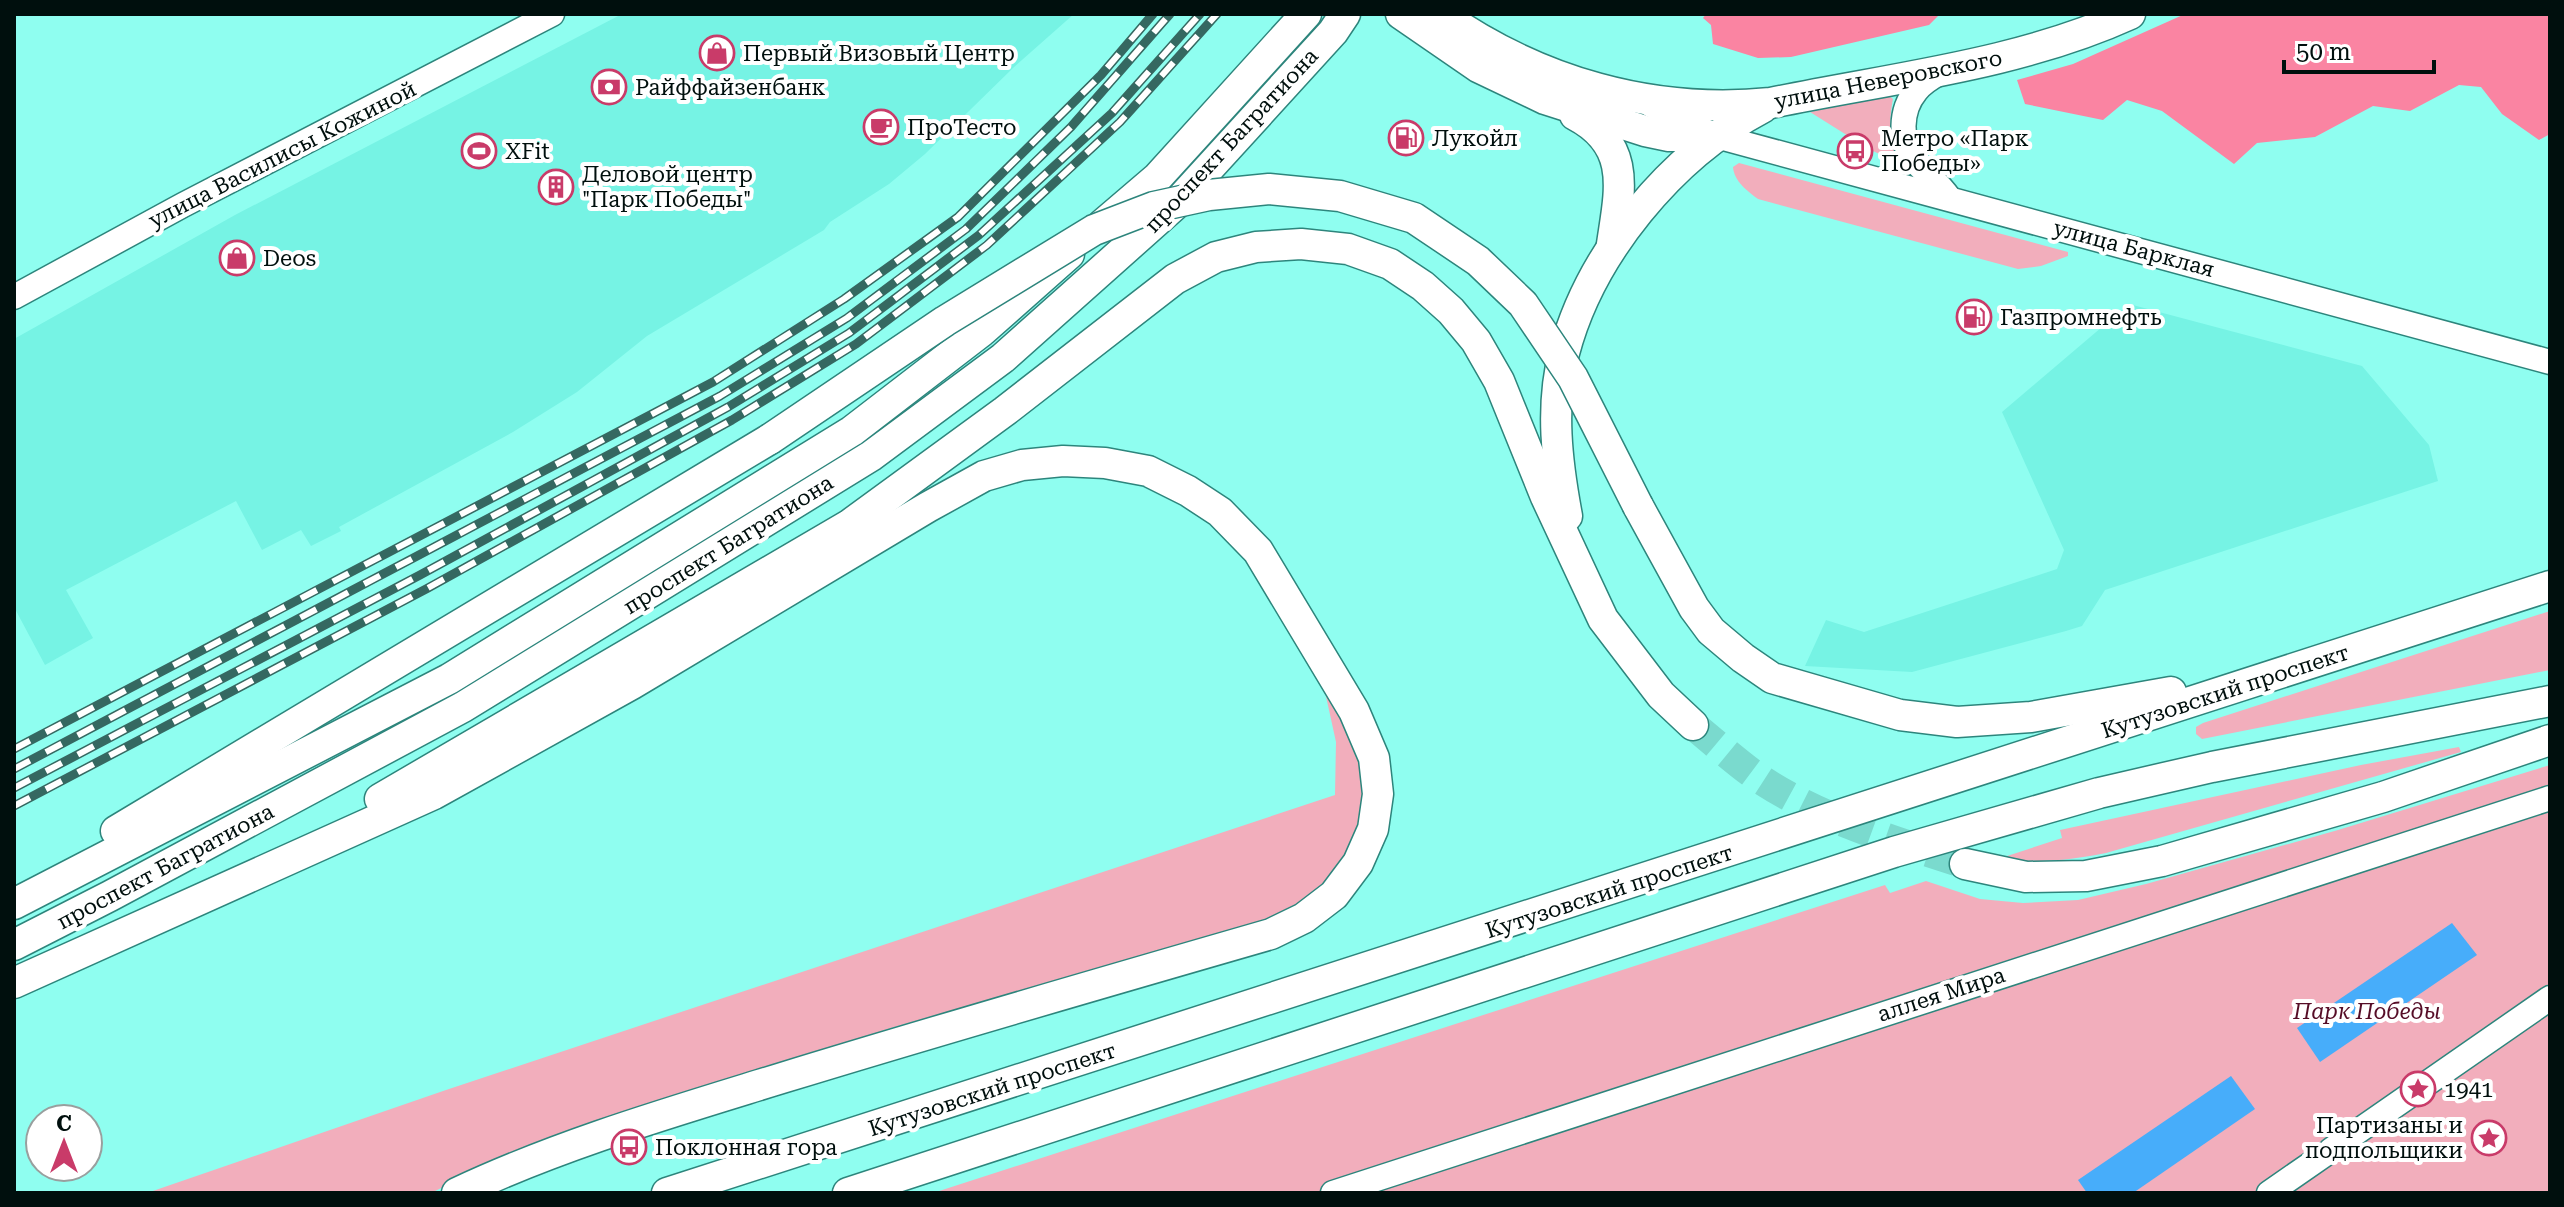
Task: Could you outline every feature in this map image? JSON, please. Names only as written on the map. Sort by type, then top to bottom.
[{"type":"main road","name":"проспект Багратиона","points":[[14,904],[449,679],[852,431],[982,331],[1157,178],[1306,14]]},
{"type":"main road","name":"проспект Багратиона","points":[[14,945],[463,707],[871,456],[1003,358],[1178,202],[1333,32],[1345,14]]},
{"type":"main road","name":"улица Барклая","points":[[1441,14],[1490,46],[1528,64],[1566,79],[1638,99]]},
{"type":"main road","name":"улица Неверовского","points":[[1638,99],[1709,107],[1771,103],[1948,68],[2075,37],[2130,14]]},
{"type":"main road","name":"улица Барклая","points":[[1404,16],[1478,67],[1545,99],[1645,131],[1669,136],[1716,136]]},
{"type":"main road","points":[[1545,99],[1598,129],[1611,147],[1620,181],[1611,248]]},
{"type":"main road","points":[[1578,568],[1559,472],[1556,421],[1563,356],[1577,312],[1611,248],[1679,168],[1716,136],[1771,103]]},
{"type":"main road","points":[[14,895],[235,758],[770,439],[945,321],[1094,230],[1154,207],[1209,195],[1269,189],[1340,196],[1414,218],[1478,261],[1523,304],[1573,378],[1694,608],[1711,631],[1772,678],[1900,715],[1957,722],[2031,717],[2168,693],[2325,659]]},
{"type":"main road","points":[[250,875],[849,525],[1005,411],[1175,279],[1216,257],[1256,247],[1301,244],[1348,249],[1390,264],[1423,286],[1451,311],[1476,341],[1499,381],[1546,497],[1603,619],[1661,695],[1693,725]]},
{"type":"main road","points":[[14,983],[434,794],[632,684],[984,476],[1022,465],[1063,461],[1105,463],[1148,471],[1188,491],[1220,512],[1258,551],[1354,711],[1374,758],[1378,794],[1373,829],[1358,863],[1334,895],[1304,918],[1271,934],[963,1022],[674,1112],[557,1150],[457,1193]]},
{"type":"main road","name":"Кутузовский проспект","points":[[667,1193],[2550,586]]},
{"type":"main road","points":[[848,1193],[2000,820],[2212,767],[2550,701]]},
{"type":"main road","points":[[1965,864],[2026,877],[2086,876],[2162,861],[2383,797],[2550,740]]},
{"type":"street","name":"улица Василисы Кожиной","points":[[14,297],[183,205],[552,14]]},
{"type":"street","points":[[1948,68],[1916,91],[1908,104],[1903,133],[1915,161],[1949,198]]},
{"type":"street","name":"улица Барклая","points":[[1638,99],[1716,136],[2550,362]]},
{"type":"street","name":"аллея Мира","points":[[1333,1193],[2129,932],[2550,798]]},
{"type":"street","points":[[2269,1193],[2550,998]]},
{"type":"shaded area","points":[[622,14],[1074,14],[889,184],[830,222],[824,230],[647,336],[577,392],[513,432],[339,527],[341,531],[311,546],[301,530],[262,550],[236,501],[66,590],[93,638],[45,665],[14,607],[14,339],[235,215]]},
{"type":"shaded area","points":[[1706,14],[1940,14],[1929,25],[1791,57],[1758,58],[1713,44],[1711,25],[1703,18]]},
{"type":"shaded area","points":[[2185,14],[2550,14],[2550,134],[2539,140],[2502,114],[2481,87],[2459,85],[2410,111],[2373,106],[2315,137],[2257,143],[2234,164],[2162,111],[2127,100],[2103,120],[2025,104],[2017,80],[2073,64]]},
{"type":"shaded area","points":[[2129,304],[2362,366],[2429,445],[2438,481],[2105,590],[2082,626],[2066,631],[1912,672],[1805,666],[1826,620],[1864,632],[2057,569],[2064,550],[2002,412]]},
{"type":"green space","points":[[1888,95],[1893,99],[1890,125],[1902,165],[1869,149],[1810,112]]},
{"type":"green space","points":[[1739,163],[2068,252],[2068,256],[2041,266],[2018,269],[1758,199],[1738,181],[1733,167]]},
{"type":"green space","points":[[2550,611],[2550,670],[2202,739],[2196,734],[2196,727],[2203,723]]},
{"type":"green space","points":[[1322,678],[1363,760],[1366,819],[1343,873],[1286,915],[891,1028],[509,1155],[431,1193],[147,1193],[446,1090],[1335,795],[1336,742]]},
{"type":"green space","points":[[2459,747],[2461,752],[2106,853],[2054,860],[2001,858],[2062,838],[2060,830]]},
{"type":"green space","name":"Парк Победы","points":[[2550,765],[2550,1193],[933,1193],[1885,885],[1890,893],[1926,881],[1980,899],[2023,903],[2078,900],[2338,830]]},
{"type":"water","points":[[2452,923],[2477,955],[2320,1062],[2297,1028]]},
{"type":"water","points":[[2231,1076],[2255,1109],[2133,1193],[2087,1193],[2078,1180]]},
{"type":"tunnel","points":[[1693,725],[1760,779],[1808,806],[1860,828],[1965,864]]},
{"type":"railway","points":[[14,749],[713,382],[844,299],[958,217],[1101,75],[1153,14]]},
{"type":"railway","points":[[14,769],[720,396],[847,318],[966,229],[1071,127],[1170,14]]},
{"type":"railway","points":[[14,788],[420,575],[728,407],[849,333],[979,235],[1112,113],[1200,14]]},
{"type":"railway","points":[[14,806],[428,588],[732,420],[856,344],[987,245],[1120,122],[1217,14]]},
{"type":"place","name":"Первый Визовый Центр","points":[[717,53]]},
{"type":"place","name":"Райффайзенбанк","points":[[609,87]]},
{"type":"place","name":"ПроТесто","points":[[881,127]]},
{"type":"place","name":"Лукойл","points":[[1406,138]]},
{"type":"place","name":"XFit","points":[[479,151]]},
{"type":"place","name":"Метро «Парк Победы»","points":[[1855,151]]},
{"type":"place","name":"Деловой центр \"Парк Победы\"","points":[[556,187]]},
{"type":"place","name":"Deos","points":[[237,258]]},
{"type":"place","name":"Газпромнефть","points":[[1974,317]]},
{"type":"place","name":"1941","points":[[2418,1089]]},
{"type":"place","name":"Партизаны и подпольщики","points":[[2489,1138]]},
{"type":"place","name":"Поклонная гора","points":[[629,1147]]}]
